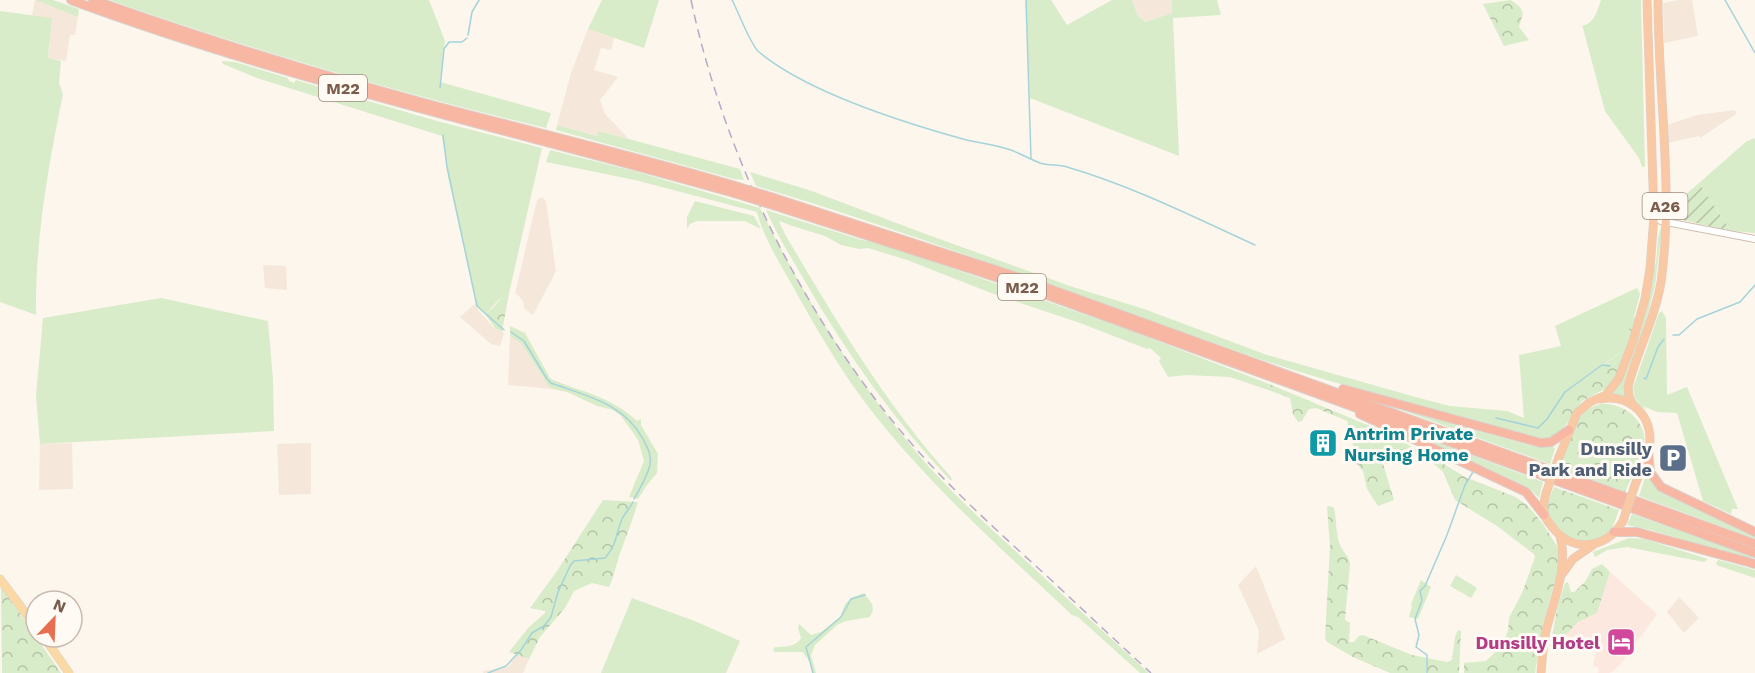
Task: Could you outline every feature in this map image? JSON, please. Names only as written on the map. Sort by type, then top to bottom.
[{"type":"highway","name":"M22","points":[[71,0],[306,78],[425,111],[562,142],[927,246],[1755,544]]},
{"type":"highway","name":"M22","points":[[93,0],[307,70],[537,136]]},
{"type":"highway","name":"A26","points":[[1559,580],[1567,566],[1583,550],[1599,543],[1614,532],[1623,520],[1650,440],[1648,428],[1641,412],[1629,396],[1628,387],[1652,321],[1664,250],[1653,17],[1647,0]]},
{"type":"highway","name":"A26","points":[[1545,515],[1546,493],[1569,430],[1579,411],[1612,389],[1621,374],[1641,314],[1650,269],[1654,216],[1648,41],[1658,0]]},
{"type":"highway","name":"M22","points":[[775,202],[1011,282],[1755,553]]},
{"type":"highway","points":[[1650,269],[1657,230],[1663,221]]},
{"type":"highway","points":[[1228,353],[1374,399],[1541,443],[1551,442],[1569,430]]},
{"type":"highway","points":[[1265,375],[1359,414],[1526,492],[1560,536],[1575,544],[1599,543]]},
{"type":"highway","points":[[1595,400],[1617,399],[1634,405]]},
{"type":"highway","points":[[1648,450],[1650,472],[1660,487],[1755,532]]},
{"type":"highway","points":[[1614,532],[1637,532],[1755,564]]},
{"type":"highway","name":"A26","points":[[1541,673],[1545,635],[1559,580],[1563,551],[1560,536]]},
{"type":"main road","points":[[0,579],[24,611]]},
{"type":"main road","points":[[52,649],[69,673]]},
{"type":"street","points":[[1654,216],[1663,221],[1755,239]]},
{"type":"shaded area","points":[[35,0],[78,17],[75,35],[70,35],[66,61],[48,58],[50,43],[32,16]]},
{"type":"shaded area","points":[[1132,0],[1172,0],[1172,13],[1145,22],[1138,16]]},
{"type":"shaded area","points":[[1692,0],[1698,36],[1664,43],[1663,3]]},
{"type":"shaded area","points":[[588,29],[614,38],[611,50],[601,48],[594,70],[618,77],[600,100],[605,114],[629,139],[600,131],[598,136],[557,125],[571,73]]},
{"type":"shaded area","points":[[1735,110],[1736,114],[1700,138],[1699,136],[1668,143],[1666,125],[1697,115]]},
{"type":"shaded area","points":[[542,197],[546,201],[556,271],[533,315],[524,308],[523,301],[515,294],[537,200]]},
{"type":"shaded area","points":[[263,265],[286,266],[287,290],[265,288]]},
{"type":"shaded area","points":[[476,303],[478,310],[493,327],[504,333],[500,346],[491,344],[460,317]]},
{"type":"shaded area","points":[[510,336],[521,343],[553,389],[508,385]]},
{"type":"shaded area","points":[[72,443],[73,489],[39,490],[40,444]]},
{"type":"shaded area","points":[[311,443],[311,494],[279,495],[277,444]]},
{"type":"shaded area","points":[[1256,566],[1285,639],[1257,654],[1259,631],[1238,585]]},
{"type":"shaded area","points":[[1610,572],[1657,614],[1620,665],[1610,673],[1598,673],[1599,668],[1593,666],[1596,652],[1563,638],[1578,622],[1597,613]]},
{"type":"shaded area","points":[[1679,597],[1699,618],[1684,633],[1667,612]]},
{"type":"shaded area","points":[[517,655],[529,659],[523,673],[483,673],[483,671],[508,667]]},
{"type":"green space","points":[[35,0],[53,0],[79,9],[78,17]]},
{"type":"green space","points":[[109,0],[429,0],[445,41],[440,82],[551,113],[546,128],[491,115],[326,70]]},
{"type":"green space","points":[[602,0],[659,0],[644,48],[588,29]]},
{"type":"green space","points":[[1026,0],[1051,0],[1067,25],[1112,0],[1132,0],[1138,16],[1145,22],[1172,13],[1172,0],[1217,0],[1221,15],[1173,18],[1179,156],[1030,98]]},
{"type":"green space","points":[[1511,0],[1520,7],[1523,13],[1519,27],[1529,40],[1504,46],[1483,4]]},
{"type":"green space","points":[[1601,0],[1641,0],[1645,167],[1642,167],[1639,158],[1605,111],[1582,26],[1593,19]]},
{"type":"green space","points":[[0,11],[52,18],[48,58],[61,61],[59,83],[63,94],[44,204],[36,287],[36,315],[0,302]]},
{"type":"green space","points":[[222,61],[235,62],[288,78],[294,83],[296,80],[437,121],[542,148],[509,293],[485,314],[477,306],[449,181],[442,136],[257,78],[223,64]]},
{"type":"green space","points":[[557,125],[597,136],[599,131],[740,169],[744,180],[556,130]]},
{"type":"green space","points":[[1755,138],[1755,233],[1731,231],[1699,183],[1747,141]]},
{"type":"green space","points":[[550,150],[634,171],[760,208],[794,273],[831,335],[872,395],[917,453],[982,521],[1149,673],[1140,673],[1078,617],[1072,615],[926,475],[904,450],[858,393],[826,344],[774,254],[757,212],[635,180],[546,162]]},
{"type":"green space","points":[[750,172],[809,190],[1070,286],[1144,309],[1267,355],[1450,406],[1507,411],[1524,418],[1519,355],[1561,346],[1555,326],[1637,288],[1640,294],[1621,352],[1581,380],[1563,425],[1564,428],[1549,438],[1538,438],[1271,363],[936,244],[756,186]]},
{"type":"green space","points":[[1699,183],[1731,231],[1674,218],[1674,204]]},
{"type":"green space","points":[[695,201],[754,216],[761,229],[745,221],[697,221],[690,224],[687,229],[687,217]]},
{"type":"green space","points":[[766,210],[882,244],[1129,330],[1269,384],[1268,390],[1230,377],[1186,375],[1168,377],[1159,361],[1161,358],[1150,348],[1147,349],[1080,323],[991,293],[907,260],[868,248],[859,249],[841,245],[825,236],[780,221],[786,236],[862,361],[905,421],[951,477],[952,480],[950,480],[910,434],[855,361],[806,283]]},
{"type":"green space","points":[[1662,227],[1655,286],[1626,398],[1611,394],[1626,368],[1639,331],[1657,258],[1658,239]]},
{"type":"green space","points":[[509,293],[502,332],[495,328],[485,314],[504,294]]},
{"type":"green space","points":[[161,298],[268,321],[274,431],[40,444],[36,396],[43,318]]},
{"type":"green space","points":[[1662,311],[1666,318],[1667,395],[1687,387],[1738,509],[1732,509],[1731,514],[1703,501],[1677,413],[1657,412],[1643,406],[1647,410],[1638,405],[1634,398],[1642,405],[1635,398],[1633,388],[1659,313]]},
{"type":"green space","points":[[1634,317],[1637,318],[1615,378],[1605,389],[1582,401],[1564,428],[1563,425],[1547,419],[1565,392],[1620,353]]},
{"type":"green space","points":[[510,326],[525,333],[550,378],[607,400],[637,421],[641,419],[641,425],[658,454],[657,473],[638,499],[629,497],[644,461],[638,440],[621,416],[613,410],[597,406],[548,385],[521,343],[510,336]]},
{"type":"green space","points":[[1269,384],[1389,434],[1426,455],[1414,454],[1407,465],[1380,454],[1394,500],[1378,506],[1367,489],[1363,471],[1355,462],[1347,421],[1316,408],[1309,409],[1302,421],[1298,422],[1293,414],[1290,398],[1268,390]]},
{"type":"green space","points":[[1600,404],[1618,406],[1626,410],[1639,422],[1643,430],[1644,448],[1625,492],[1560,469],[1577,421],[1590,408]]},
{"type":"green space","points":[[1399,409],[1532,446],[1552,446],[1555,449],[1550,464]]},
{"type":"green space","points":[[1396,427],[1543,482],[1539,498],[1529,488]]},
{"type":"green space","points":[[1429,455],[1465,477],[1516,497],[1528,506],[1557,546],[1559,567],[1543,624],[1535,673],[1464,673],[1464,663],[1486,661],[1501,647],[1508,631],[1509,618],[1522,593],[1535,557],[1497,526],[1455,500],[1443,472],[1427,458]]},
{"type":"green space","points":[[1646,475],[1660,491],[1755,535],[1755,539],[1639,496]]},
{"type":"green space","points":[[1554,487],[1619,510],[1611,530],[1592,542],[1582,542],[1572,539],[1555,528],[1547,510]]},
{"type":"green space","points":[[603,500],[638,502],[609,587],[592,583],[574,591],[565,608],[540,637],[529,659],[509,652],[529,627],[545,613],[545,611],[530,608]]},
{"type":"green space","points":[[1327,507],[1334,508],[1339,542],[1350,563],[1345,620],[1350,623],[1349,642],[1354,642],[1363,635],[1412,655],[1447,662],[1452,660],[1458,630],[1461,631],[1459,673],[1390,673],[1353,657],[1327,642],[1325,638],[1330,546]]},
{"type":"green space","points":[[1632,514],[1752,556],[1751,559],[1721,551],[1720,548],[1718,550],[1627,525]]},
{"type":"green space","points":[[1629,538],[1644,539],[1708,559],[1704,562],[1627,547],[1607,550],[1595,557],[1593,552]]},
{"type":"green space","points":[[1718,560],[1755,570],[1755,578],[1719,566],[1716,564]]},
{"type":"green space","points":[[1602,564],[1610,572],[1597,613],[1578,622],[1563,638],[1552,636],[1565,583],[1568,582],[1571,592],[1574,592],[1585,582],[1592,569]]},
{"type":"green space","points":[[1456,575],[1477,588],[1471,598],[1450,586]]},
{"type":"green space","points":[[1421,580],[1431,587],[1418,619],[1409,617],[1411,604]]},
{"type":"green space","points":[[1,586],[24,619],[24,649],[44,649],[61,673],[2,673]]},
{"type":"green space","points":[[864,593],[872,604],[873,610],[870,617],[837,625],[815,645],[811,655],[816,673],[812,673],[810,662],[803,652],[775,652],[773,650],[775,647],[789,646],[799,641],[801,638],[799,624],[811,635],[821,632],[840,617],[845,604],[851,598]]},
{"type":"green space","points":[[632,598],[740,641],[726,673],[601,673]]},
{"type":"waterway","points":[[468,35],[472,12],[479,0]]},
{"type":"waterway","points":[[732,0],[759,52],[779,67],[829,93],[912,124],[1011,150],[1040,163],[1064,166],[1115,183],[1255,245]]},
{"type":"waterway","points":[[1026,0],[1031,158]]},
{"type":"waterway","points":[[1725,0],[1755,53]]},
{"type":"waterway","points":[[440,88],[444,49],[449,42],[462,42],[467,38]]},
{"type":"waterway","points":[[443,135],[447,167],[477,306],[504,330]]},
{"type":"waterway","points":[[1673,335],[1679,335],[1697,319],[1740,302],[1755,285]]},
{"type":"waterway","points":[[511,332],[524,341],[551,383],[603,402],[626,417],[635,427],[648,448],[650,461],[649,469],[634,499]]},
{"type":"waterway","points":[[1644,378],[1646,379],[1658,347],[1664,339]]},
{"type":"waterway","points":[[1496,418],[1538,428],[1547,419],[1565,392],[1602,365],[1610,366]]},
{"type":"waterway","points":[[1427,673],[1427,655],[1416,647],[1419,635],[1415,619],[1422,600],[1420,591],[1425,586],[1465,485],[1473,472]]},
{"type":"waterway","points":[[488,673],[506,666],[521,650],[532,633],[544,626],[551,617],[558,592],[574,561],[605,558],[614,543],[622,519],[633,502]]},
{"type":"waterway","points":[[813,673],[806,647],[841,617],[851,599],[865,595]]},
{"type":"railway","points":[[691,0],[707,62],[727,124],[751,186],[779,246],[811,304],[847,360],[886,412],[941,476],[1151,673]]},
{"type":"place","name":"Antrim Private Nursing Home","points":[[1323,443]]},
{"type":"place","name":"Dunsilly Park and Ride","points":[[1673,458]]},
{"type":"place","name":"Dunsilly Hotel","points":[[1621,642]]}]
